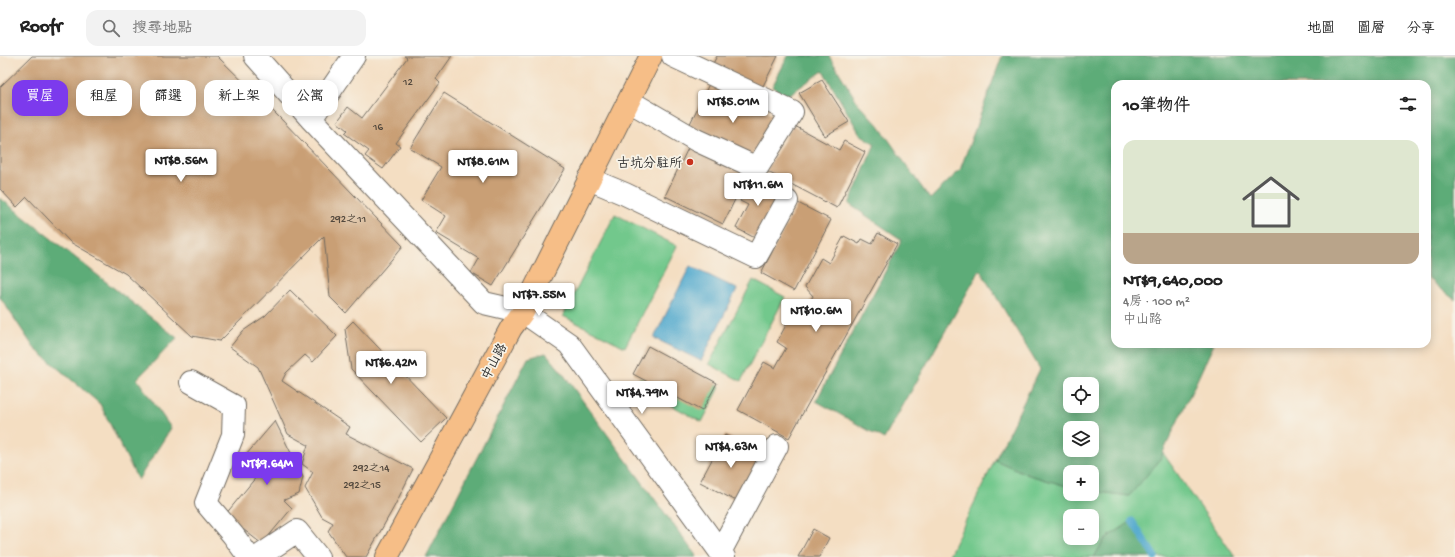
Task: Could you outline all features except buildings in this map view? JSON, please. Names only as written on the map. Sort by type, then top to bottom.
[{"type":"main road","name":"中山路","points":[[386,557],[511,328],[523,312],[651,56]]},
{"type":"street","points":[[255,56],[311,119],[484,302],[523,312],[569,344],[722,554],[777,446]]},
{"type":"street","points":[[311,119],[354,56]]},
{"type":"street","points":[[629,101],[696,140],[757,168],[792,112],[673,56]]},
{"type":"street","points":[[590,179],[625,194],[756,257],[787,201]]},
{"type":"street","points":[[191,382],[234,406],[233,435],[206,503],[249,557]]},
{"type":"street","points":[[258,557],[297,531],[318,557]]},
{"type":"green space","points":[[788,56],[829,56],[858,103],[879,126],[930,199],[960,170],[1002,56],[1455,56],[1455,300],[1431,281],[1431,80],[1111,80],[1111,348],[1212,348],[1159,461],[1129,496],[1099,492],[1099,465],[1063,465],[1063,485],[1029,475],[995,460],[1040,369],[980,270],[884,439],[816,401],[902,240],[849,204],[875,144],[860,134],[823,71],[787,96],[772,87]]},
{"type":"green space","points":[[0,198],[177,338],[137,379],[171,428],[138,480],[100,404],[34,348],[0,297]]},
{"type":"green space","points":[[615,214],[677,246],[625,347],[563,316]]},
{"type":"green space","points":[[753,280],[785,297],[741,381],[709,364]]},
{"type":"green space","points":[[654,351],[720,387],[702,422],[636,386]]},
{"type":"green space","points":[[546,353],[561,371],[697,557],[426,557],[528,358]]},
{"type":"green space","points":[[1163,453],[1235,557],[1155,557],[1132,521],[1105,539],[1094,557],[948,557],[995,460],[1029,475],[1063,485],[1063,501],[1099,501],[1099,492],[1129,496],[1159,461]]},
{"type":"green space","points":[[1132,521],[1155,557],[1094,557],[1105,539]]},
{"type":"water","points":[[690,266],[737,289],[701,361],[654,338]]},
{"type":"waterway","points":[[1132,521],[1155,557]]},
{"type":"place","name":"古坑分駐所","points":[[690,162]]}]
